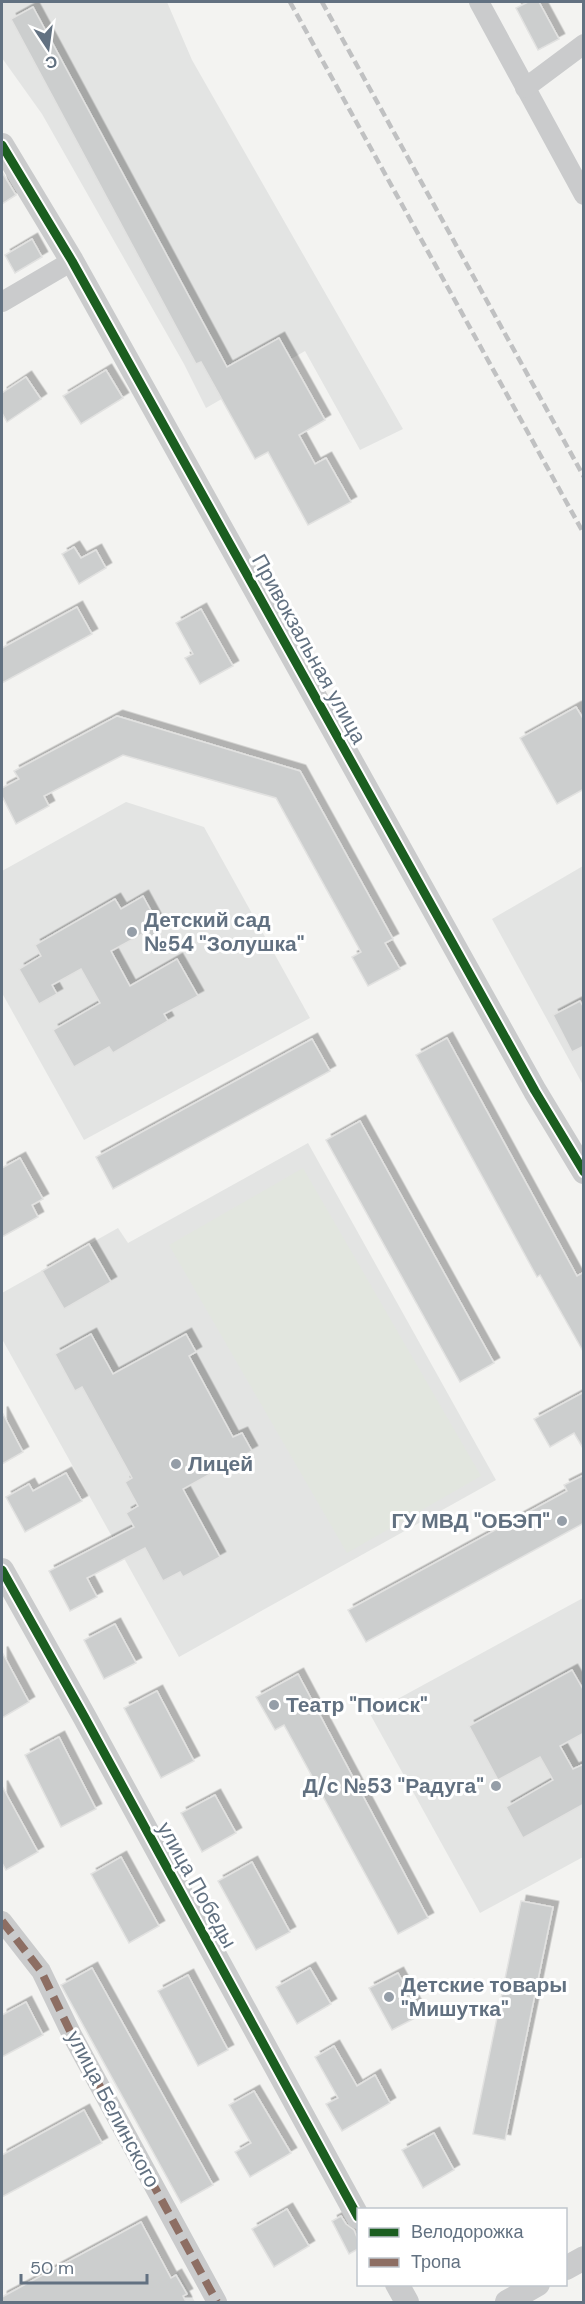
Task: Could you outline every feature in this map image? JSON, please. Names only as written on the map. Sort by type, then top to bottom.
[{"type":"street","points":[[478,2],[584,195]]},
{"type":"street","points":[[525,88],[584,44]]},
{"type":"street","name":"Привокзальная улица","points":[[2,145],[72,261],[535,1091],[584,1172]]},
{"type":"street","points":[[2,302],[72,261]]},
{"type":"street","name":"улица Победы","points":[[2,1570],[90,1726],[357,2215]]},
{"type":"street","name":"улица Белинского","points":[[2,1921],[41,1971],[72,2035],[217,2302]]},
{"type":"street","points":[[567,2267],[584,2258]]},
{"type":"street","points":[[398,2286],[407,2302]]},
{"type":"street","points":[[507,2302],[535,2286]]},
{"type":"shaded area","points":[[2,2],[167,2],[192,60],[403,429],[360,450],[305,351],[206,408],[184,364],[42,114],[2,58]]},
{"type":"shaded area","name":"Детский сад №54 \"Золушка\"","points":[[126,802],[204,827],[310,1018],[84,1140],[2,993],[2,871]]},
{"type":"shaded area","points":[[583,866],[583,1085],[492,919]]},
{"type":"shaded area","points":[[308,1143],[496,1480],[179,1657],[2,1339],[2,1293],[118,1228],[128,1243]]},
{"type":"shaded area","points":[[303,1168],[481,1476],[347,1553],[169,1245]]},
{"type":"shaded area","name":"Д/с №53 \"Радуга\"","points":[[583,1598],[583,1857],[480,1913],[370,1714]]},
{"type":"shaded area","points":[[178,2272],[195,2302],[125,2302]]},
{"type":"building","points":[[528,2],[539,2],[559,39],[538,50],[516,8]]},
{"type":"building","points":[[33,7],[227,367],[279,338],[325,420],[299,435],[315,464],[326,458],[351,502],[308,525],[268,452],[255,459],[201,362],[196,364],[11,19]]},
{"type":"building","points":[[2,172],[16,195],[2,204]]},
{"type":"building","points":[[32,239],[42,257],[15,273],[5,255]]},
{"type":"building","points":[[106,370],[123,398],[81,424],[63,396]]},
{"type":"building","points":[[26,377],[41,399],[7,422],[2,413],[2,393]]},
{"type":"building","points":[[74,547],[81,558],[96,550],[106,568],[79,584],[62,554]]},
{"type":"building","points":[[77,607],[92,634],[2,683],[2,648]]},
{"type":"building","points":[[201,609],[233,666],[200,684],[185,658],[193,654],[176,623]]},
{"type":"building","points":[[576,707],[584,720],[584,789],[557,804],[520,738]]},
{"type":"building","points":[[117,716],[300,771],[393,939],[385,943],[400,969],[368,986],[352,957],[361,952],[276,798],[123,755],[44,796],[49,806],[16,824],[2,796],[2,788],[19,779],[14,771]]},
{"type":"building","points":[[143,896],[162,931],[147,939],[144,933],[111,951],[130,986],[177,959],[198,996],[164,1014],[168,1021],[113,1053],[109,1047],[74,1067],[53,1030],[100,1003],[81,969],[52,985],[57,994],[39,1004],[19,969],[41,956],[35,945],[115,899],[121,909]]},
{"type":"building","points":[[580,1001],[584,1008],[584,1046],[572,1052],[553,1015]]},
{"type":"building","points":[[447,1038],[577,1276],[584,1272],[584,1353],[540,1275],[537,1277],[416,1055]]},
{"type":"building","points":[[312,1039],[330,1071],[113,1189],[96,1157]]},
{"type":"building","points":[[360,1121],[494,1363],[460,1382],[326,1140]]},
{"type":"building","points":[[20,1158],[43,1199],[32,1205],[38,1217],[2,1237],[2,1168]]},
{"type":"building","points":[[89,1244],[111,1282],[64,1309],[42,1271]]},
{"type":"building","name":"Лицей","points":[[91,1334],[113,1374],[186,1334],[196,1352],[189,1356],[233,1437],[242,1433],[252,1451],[183,1489],[220,1557],[183,1577],[180,1572],[163,1581],[145,1548],[87,1578],[97,1597],[70,1611],[49,1571],[134,1527],[126,1513],[138,1506],[125,1482],[132,1478],[82,1387],[75,1391],[55,1354]]},
{"type":"building","points":[[584,1392],[584,1450],[574,1433],[550,1447],[534,1419]]},
{"type":"building","points":[[2,1412],[23,1452],[2,1464]]},
{"type":"building","points":[[66,1473],[82,1501],[25,1532],[6,1497],[29,1484],[33,1491]]},
{"type":"building","points":[[584,1475],[584,1523],[366,1642],[348,1610],[567,1491],[564,1485]]},
{"type":"building","points":[[115,1624],[136,1663],[104,1679],[84,1640]]},
{"type":"building","points":[[2,1652],[29,1702],[2,1718]]},
{"type":"building","points":[[572,1670],[584,1691],[584,1733],[560,1746],[573,1769],[584,1764],[584,1804],[523,1838],[506,1807],[553,1780],[540,1757],[498,1780],[469,1726]]},
{"type":"building","points":[[298,1674],[428,1918],[398,1934],[284,1725],[275,1730],[256,1697]]},
{"type":"building","points":[[157,1691],[194,1761],[161,1778],[124,1708]]},
{"type":"building","points":[[59,1737],[96,1809],[61,1827],[25,1755]]},
{"type":"building","points":[[2,1786],[38,1852],[6,1870],[2,1863]]},
{"type":"building","points":[[215,1795],[236,1833],[202,1852],[181,1813]]},
{"type":"building","points":[[121,1857],[159,1926],[129,1943],[91,1874]]},
{"type":"building","points":[[252,1862],[290,1932],[256,1950],[218,1881]]},
{"type":"building","points":[[521,1901],[553,1907],[505,2140],[473,2134]]},
{"type":"building","points":[[92,1968],[213,2185],[181,2203],[61,1985]]},
{"type":"building","points":[[310,1968],[331,2004],[297,2024],[276,1987]]},
{"type":"building","points":[[398,1973],[421,2015],[392,2030],[369,1988]]},
{"type":"building","points":[[188,1975],[228,2050],[198,2066],[158,1991]]},
{"type":"building","points":[[26,2002],[43,2035],[2,2057],[2,2015]]},
{"type":"building","points":[[334,2046],[357,2086],[375,2075],[390,2103],[342,2131],[326,2104],[338,2098],[315,2057]]},
{"type":"building","points":[[254,2091],[291,2153],[250,2177],[235,2152],[251,2143],[229,2105]]},
{"type":"building","points":[[84,2110],[102,2143],[2,2197],[2,2155]]},
{"type":"building","points":[[434,2133],[454,2170],[423,2188],[402,2150]]},
{"type":"building","points":[[287,2209],[309,2246],[274,2267],[252,2229]]},
{"type":"building","points":[[341,2216],[354,2230],[357,2238],[357,2250],[349,2254],[332,2221]]},
{"type":"building","points":[[141,2222],[171,2278],[176,2275],[187,2294],[183,2296],[186,2302],[2,2302],[2,2297]]},
{"type":"railway","points":[[290,2],[584,534]]},
{"type":"railway","points":[[322,2],[584,477]]},
{"type":"marked path","points":[[2,1921],[41,1971],[72,2035],[217,2302]]},
{"type":"cycle path","points":[[2,145],[72,261],[535,1091],[584,1172]]},
{"type":"cycle path","points":[[2,1570],[357,2215]]},
{"type":"place","name":"Детский сад №54 \"Золушка\"","points":[[132,932]]},
{"type":"place","name":"Лицей","points":[[176,1464]]},
{"type":"place","name":"ГУ МВД \"ОБЭП\"","points":[[562,1521]]},
{"type":"place","name":"Театр \"Поиск\"","points":[[274,1705]]},
{"type":"place","name":"Д/с №53 \"Радуга\"","points":[[496,1786]]},
{"type":"place","name":"Детские товары \"Мишутка\"","points":[[389,1997]]}]
